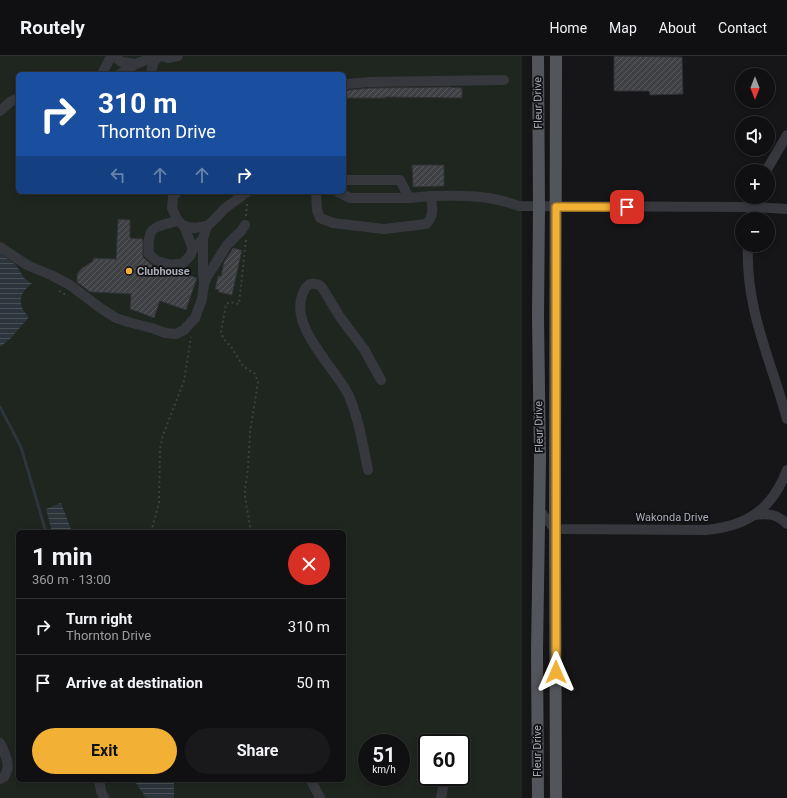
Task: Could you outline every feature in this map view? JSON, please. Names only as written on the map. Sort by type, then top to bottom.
[{"type":"main road","name":"Fleur Drive","points":[[538,56],[538,317],[540,460],[537,652],[538,798]]},
{"type":"main road","name":"Fleur Drive","points":[[556,56],[556,798]]},
{"type":"street","points":[[103,72],[112,56],[122,62],[136,64]]},
{"type":"street","points":[[151,72],[153,63],[159,56]]},
{"type":"street","points":[[123,72],[136,64],[159,56],[168,58],[178,56]]},
{"type":"street","points":[[346,85],[370,82],[504,80]]},
{"type":"street","points":[[0,111],[16,99]]},
{"type":"street","points":[[770,164],[787,135]]},
{"type":"street","points":[[346,180],[400,180],[409,198]]},
{"type":"street","points":[[172,194],[172,208],[193,249]]},
{"type":"street","points":[[316,194],[317,210],[320,218],[333,222],[384,229],[426,224],[431,219],[431,196]]},
{"type":"street","points":[[342,194],[350,198],[409,198],[460,195],[480,196],[503,200],[519,206],[556,207],[735,202]]},
{"type":"street","points":[[203,239],[193,249],[190,256],[183,263],[172,265],[157,261],[149,254],[148,244],[150,233],[157,226],[181,223],[194,228],[206,226],[224,209],[247,195]]},
{"type":"street","points":[[763,204],[787,209]]},
{"type":"street","points":[[204,284],[227,245],[241,232],[245,225]]},
{"type":"street","points":[[0,247],[27,265],[70,285],[116,318],[165,333],[176,334],[184,330],[194,320],[202,299],[204,284],[203,239],[206,226]]},
{"type":"street","points":[[748,252],[750,285],[755,315],[787,419]]},
{"type":"street","points":[[368,470],[359,425],[349,396],[335,374],[316,350],[305,325],[301,305],[303,294],[309,285],[314,283],[321,286],[340,317],[364,349],[381,380]]},
{"type":"street","name":"Wakonda Drive","points":[[555,529],[706,530],[732,526],[753,516],[768,502],[779,488],[787,470]]},
{"type":"street","points":[[539,510],[555,529]]},
{"type":"street","points":[[753,516],[766,513],[775,516],[787,524]]},
{"type":"street","points":[[0,743],[6,757],[8,768],[4,777],[0,779]]},
{"type":"street","points":[[99,782],[104,798]]},
{"type":"street","points":[[312,782],[320,798]]},
{"type":"street","points":[[441,798],[443,786]]},
{"type":"path","points":[[247,195],[245,256],[239,304],[230,302],[226,304],[221,332],[223,338],[232,348],[240,362],[243,366],[255,374],[258,382],[250,432],[245,489],[251,530]]},
{"type":"path","points":[[152,530],[159,503],[160,449],[163,435],[184,380],[194,320]]},
{"type":"shaded area","points":[[0,56],[522,56],[522,798],[0,798]]},
{"type":"shaded area","points":[[0,253],[16,265],[24,278],[32,284],[24,291],[21,300],[22,308],[29,317],[10,339],[0,347]]},
{"type":"shaded area","points":[[61,503],[71,530],[51,530],[46,509]]},
{"type":"shaded area","points":[[135,782],[174,782],[174,798],[146,798]]},
{"type":"building","points":[[614,56],[682,57],[683,94],[650,95],[649,91],[614,91]]},
{"type":"building","points":[[370,88],[462,88],[462,98],[346,98],[346,92],[349,90]]},
{"type":"building","points":[[412,165],[444,165],[444,186],[413,187]]},
{"type":"building","name":"Clubhouse","points":[[118,219],[130,220],[130,238],[143,239],[143,257],[153,266],[170,271],[177,271],[197,278],[186,310],[160,301],[154,318],[130,309],[131,294],[90,292],[77,282],[77,274],[82,268],[93,261],[93,258],[116,259]]},
{"type":"building","points":[[233,248],[242,250],[232,295],[218,292],[219,290],[215,289],[218,276],[221,276],[224,262]]},
{"type":"waterway","points":[[0,407],[21,447],[45,530]]},
{"type":"place","name":"Clubhouse","points":[[129,271]]},
{"type":"route","points":[[556,672],[556,207],[627,207]]}]
